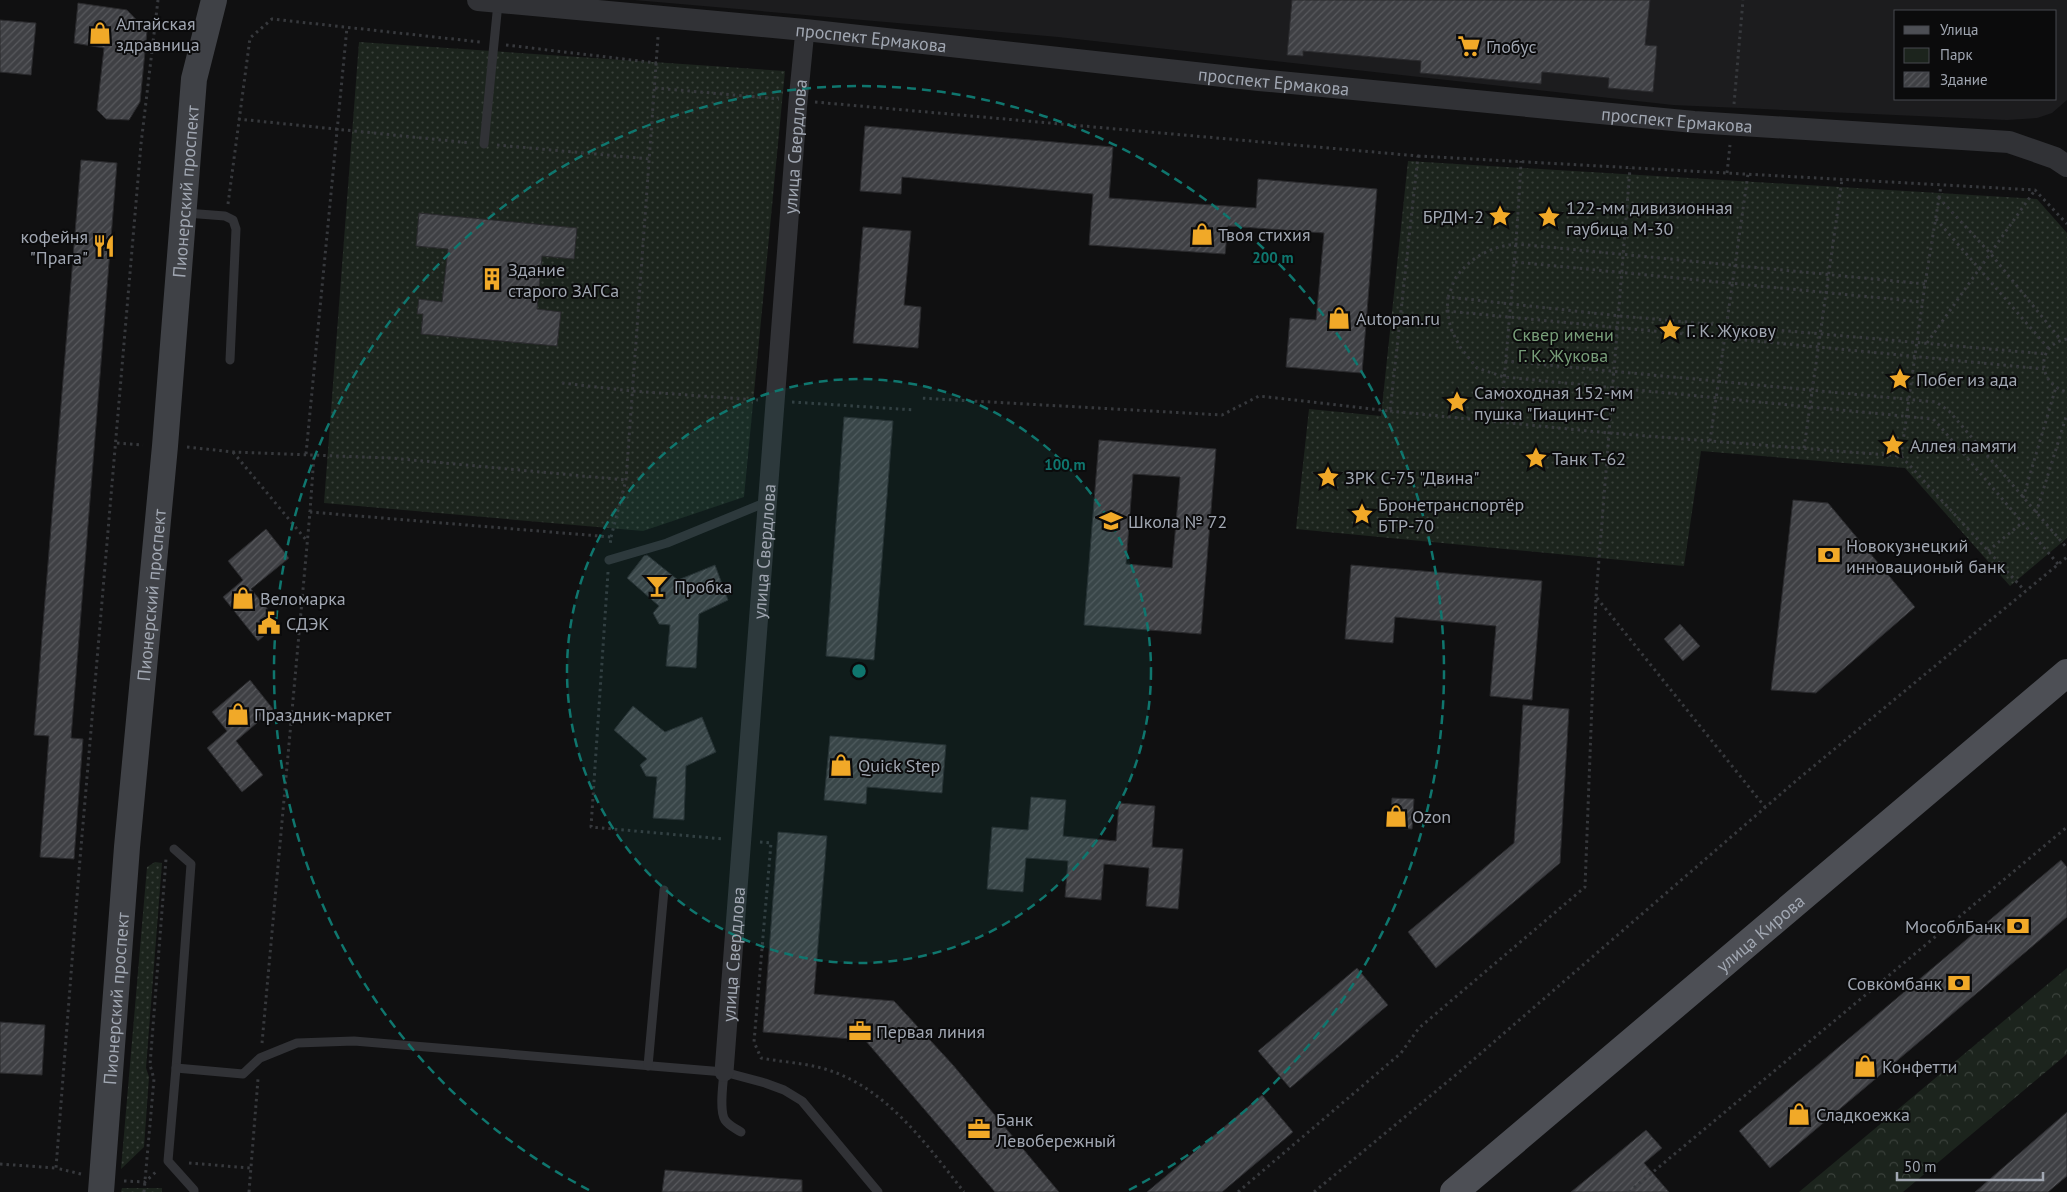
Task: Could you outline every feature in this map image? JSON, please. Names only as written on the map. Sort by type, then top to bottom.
[{"type":"main road","name":"Пионерский проспект","points":[[102,1186],[128,847],[165,446],[194,79],[214,0]]},
{"type":"main road","name":"улица Кирова","points":[[1454,1192],[2067,673]]},
{"type":"street","name":"проспект Ермакова","points":[[488,1],[805,30],[1260,80],[1733,125],[2009,142],[2055,158],[2067,166]]},
{"type":"street","name":"улица Свердлова","points":[[724,1072],[798,100],[805,30]]},
{"type":"lane","points":[[484,144],[494,44],[488,1]]},
{"type":"lane","points":[[183,213],[226,217],[233,220],[236,229],[230,360]]},
{"type":"lane","points":[[609,560],[667,543],[767,502]]},
{"type":"lane","points":[[170,849],[192,864],[168,1161],[194,1192]]},
{"type":"lane","points":[[648,1066],[664,890]]},
{"type":"lane","points":[[176,1068],[243,1074],[260,1058],[297,1043],[354,1041],[724,1072],[784,1090],[802,1101],[878,1192]]},
{"type":"lane","points":[[724,1072],[722,1111],[729,1125],[741,1132]]},
{"type":"path","points":[[56,1168],[79,871],[141,144],[158,0]]},
{"type":"path","points":[[1727,173],[1733,125],[1743,0]]},
{"type":"path","points":[[658,17],[657,63],[626,480],[611,537],[591,827],[771,843],[754,1042],[761,1058],[825,1069],[848,1078],[888,1105],[923,1139],[964,1192]]},
{"type":"path","points":[[226,217],[250,38],[272,19],[657,63]]},
{"type":"path","points":[[306,454],[347,27]]},
{"type":"path","points":[[655,88],[1418,156],[2036,190],[2067,224]]},
{"type":"path","points":[[238,119],[650,159]]},
{"type":"path","points":[[1390,411],[1418,156]]},
{"type":"path","points":[[1501,422],[1510,303],[1517,244],[1521,161]]},
{"type":"path","points":[[1238,1192],[1401,1053],[1419,1028],[1585,887],[1596,597],[1625,255],[1630,168]]},
{"type":"path","points":[[1710,441],[1748,174]]},
{"type":"path","points":[[1804,448],[1842,180]]},
{"type":"path","points":[[1901,456],[1916,342],[1941,186]]},
{"type":"path","points":[[1927,343],[2036,190]]},
{"type":"path","points":[[1939,198],[1990,253],[2060,340]]},
{"type":"path","points":[[1936,219],[2049,349]]},
{"type":"path","points":[[1925,284],[1517,244],[1501,245],[1481,253],[1456,276],[1448,297],[1447,311],[1450,329],[1460,347],[1477,368],[1504,377],[1932,419],[2058,564]]},
{"type":"path","points":[[1515,262],[1922,302]]},
{"type":"path","points":[[1448,297],[1620,316],[2046,354]]},
{"type":"path","points":[[1447,311],[2044,369]]},
{"type":"path","points":[[2067,338],[2060,340],[2049,349],[2046,354],[2044,369],[2047,378],[2056,387],[2067,392]]},
{"type":"path","points":[[1506,361],[1936,402],[1949,411],[2067,548]]},
{"type":"path","points":[[562,383],[632,391],[915,410]]},
{"type":"path","points":[[2022,498],[2056,387]]},
{"type":"path","points":[[919,398],[1222,415],[1259,396],[1609,433],[1901,456],[2025,592]]},
{"type":"path","points":[[2036,513],[2067,414]]},
{"type":"path","points":[[117,443],[234,452],[391,458],[626,480]]},
{"type":"path","points":[[234,452],[308,542]]},
{"type":"path","points":[[249,1192],[308,542],[314,455]]},
{"type":"path","points":[[310,512],[611,537]]},
{"type":"path","points":[[1988,551],[2022,522]]},
{"type":"path","points":[[1314,1192],[1458,1073],[1765,807],[2067,557]]},
{"type":"path","points":[[1596,597],[1765,807]]},
{"type":"path","points":[[1629,1192],[2067,827]]},
{"type":"path","points":[[144,1192],[154,1079],[150,1065],[170,849]]},
{"type":"path","points":[[0,1164],[56,1168],[102,1186],[145,1182],[168,1161],[250,1168]]},
{"type":"shaded area","points":[[634,0],[2067,0],[2067,100],[2052,113],[2037,118],[2007,120],[1673,105],[1058,37]]},
{"type":"green space","points":[[359,42],[785,71],[744,497],[643,531],[324,503]]},
{"type":"green space","name":"Сквер имени Г. К. Жукова","points":[[1408,161],[2037,199],[2067,233],[2067,538],[2010,586],[1905,468],[1701,451],[1684,566],[1296,529],[1309,409],[1381,416]]},
{"type":"green space","points":[[155,862],[162,863],[146,1068],[149,1077],[144,1147],[121,1169],[147,867]]},
{"type":"green space","points":[[2067,968],[2067,1054],[1903,1192],[1799,1192]]},
{"type":"green space","points":[[122,1188],[162,1188],[162,1192],[121,1192]]},
{"type":"building","name":"Глобус","points":[[1292,0],[1650,0],[1645,45],[1657,46],[1653,92],[1608,88],[1609,78],[1542,72],[1541,84],[1420,73],[1421,61],[1303,51],[1303,56],[1287,55]]},
{"type":"building","points":[[78,3],[127,10],[147,31],[140,102],[129,120],[106,119],[97,110],[104,48],[74,43]]},
{"type":"building","points":[[0,20],[36,23],[31,75],[0,72]]},
{"type":"building","points":[[865,126],[1113,147],[1109,198],[1256,208],[1258,179],[1377,189],[1362,373],[1286,367],[1290,318],[1316,320],[1324,233],[1228,226],[1225,254],[1089,245],[1093,194],[902,177],[901,194],[860,191]]},
{"type":"building","points":[[81,160],[117,163],[71,738],[83,739],[74,859],[40,857],[49,736],[34,735]]},
{"type":"building","name":"Здание старого ЗАГСа","points":[[419,213],[577,228],[574,259],[542,256],[537,309],[561,312],[557,346],[421,334],[423,314],[417,314],[419,299],[442,302],[448,249],[416,246]]},
{"type":"building","points":[[863,227],[911,231],[904,305],[921,307],[918,348],[853,343]]},
{"type":"building","points":[[844,417],[893,421],[874,660],[826,656]]},
{"type":"building","name":"Школа № 72","points":[[1099,440],[1216,449],[1201,634],[1084,625]],"holes":[[[1133,474],[1180,477],[1172,568],[1126,564]]]},
{"type":"building","name":"Новокузнецкий инновационый банк","points":[[1793,500],[1828,503],[1915,607],[1816,693],[1771,690]]},
{"type":"building","points":[[266,529],[289,558],[251,589],[279,623],[258,641],[223,597],[243,580],[228,561]]},
{"type":"building","points":[[647,555],[678,580],[715,565],[728,600],[699,614],[696,668],[666,666],[670,625],[659,624],[653,613],[659,606],[627,578],[644,556]]},
{"type":"building","points":[[1351,565],[1542,581],[1532,700],[1490,696],[1496,626],[1395,617],[1393,643],[1345,639]]},
{"type":"building","points":[[1680,624],[1700,646],[1683,661],[1664,639]]},
{"type":"building","points":[[250,680],[273,709],[236,741],[263,775],[242,792],[207,748],[227,731],[212,712]]},
{"type":"building","points":[[1523,705],[1569,709],[1560,863],[1436,968],[1408,932],[1514,843]]},
{"type":"building","points":[[633,706],[665,732],[702,717],[716,752],[686,766],[684,820],[653,818],[657,777],[646,776],[640,765],[647,759],[614,730]]},
{"type":"building","points":[[830,736],[946,745],[942,793],[867,787],[866,804],[824,800]]},
{"type":"building","points":[[1031,797],[1066,800],[1063,836],[1116,841],[1119,803],[1155,806],[1152,847],[1183,849],[1178,909],[1146,906],[1149,868],[1104,864],[1101,900],[1065,897],[1068,861],[1026,858],[1023,892],[987,889],[992,827],[1028,830]]},
{"type":"building","points":[[1392,798],[1414,799],[1412,829],[1390,828]]},
{"type":"building","points":[[778,832],[827,836],[814,994],[894,1001],[953,1065],[1059,1192],[995,1192],[865,1040],[763,1032]]},
{"type":"building","points":[[2061,860],[2067,867],[2067,917],[1770,1168],[1739,1131]]},
{"type":"building","points":[[1357,968],[1388,1005],[1290,1088],[1258,1051]]},
{"type":"building","points":[[0,1022],[45,1025],[42,1075],[0,1073]]},
{"type":"building","points":[[1262,1095],[1293,1132],[1222,1192],[1147,1192]]},
{"type":"building","points":[[2067,1112],[2067,1176],[2048,1192],[1975,1192]]},
{"type":"building","points":[[1646,1130],[1662,1148],[1644,1163],[1669,1192],[1571,1192]]},
{"type":"building","points":[[665,1170],[802,1180],[802,1192],[662,1192]]},
{"type":"place","name":"Алтайская здравница","points":[[100,33]]},
{"type":"place","name":"Глобус","points":[[1469,46]]},
{"type":"place","name":"БРДМ-2","points":[[1500,216]]},
{"type":"place","name":"122-мм дивизионная гаубица М-30","points":[[1549,217]]},
{"type":"place","name":"Твоя стихия","points":[[1202,234]]},
{"type":"place","name":"кофейня \"Прага\"","points":[[104,246]]},
{"type":"place","name":"Здание старого ЗАГСа","points":[[492,279]]},
{"type":"place","name":"Autopan.ru","points":[[1339,318]]},
{"type":"place","name":"Г. К. Жукову","points":[[1670,330]]},
{"type":"place","name":"Побег из ада","points":[[1900,379]]},
{"type":"place","name":"Самоходная 152-мм пушка \"Гиацинт-С\"","points":[[1457,402]]},
{"type":"place","name":"Аллея памяти","points":[[1893,445]]},
{"type":"place","name":"Танк Т-62","points":[[1536,458]]},
{"type":"place","name":"ЗРК С-75 \"Двина\"","points":[[1328,477]]},
{"type":"place","name":"Бронетранспортёр БТР-70","points":[[1362,514]]},
{"type":"place","name":"Школа № 72","points":[[1111,521]]},
{"type":"place","name":"Новокузнецкий инновационый банк","points":[[1829,555]]},
{"type":"place","name":"Пробка","points":[[657,586]]},
{"type":"place","name":"Веломарка","points":[[243,598]]},
{"type":"place","name":"СДЭК","points":[[269,623]]},
{"type":"place","name":"Праздник-маркет","points":[[238,714]]},
{"type":"place","name":"Quick Step","points":[[841,765]]},
{"type":"place","name":"Ozon","points":[[1396,816]]},
{"type":"place","name":"МособлБанк","points":[[2018,926]]},
{"type":"place","name":"Совкомбанк","points":[[1959,983]]},
{"type":"place","name":"Первая линия","points":[[860,1031]]},
{"type":"place","name":"Конфетти","points":[[1865,1066]]},
{"type":"place","name":"Сладкоежка","points":[[1799,1114]]},
{"type":"place","name":"Банк Левобережный","points":[[979,1129]]}]
